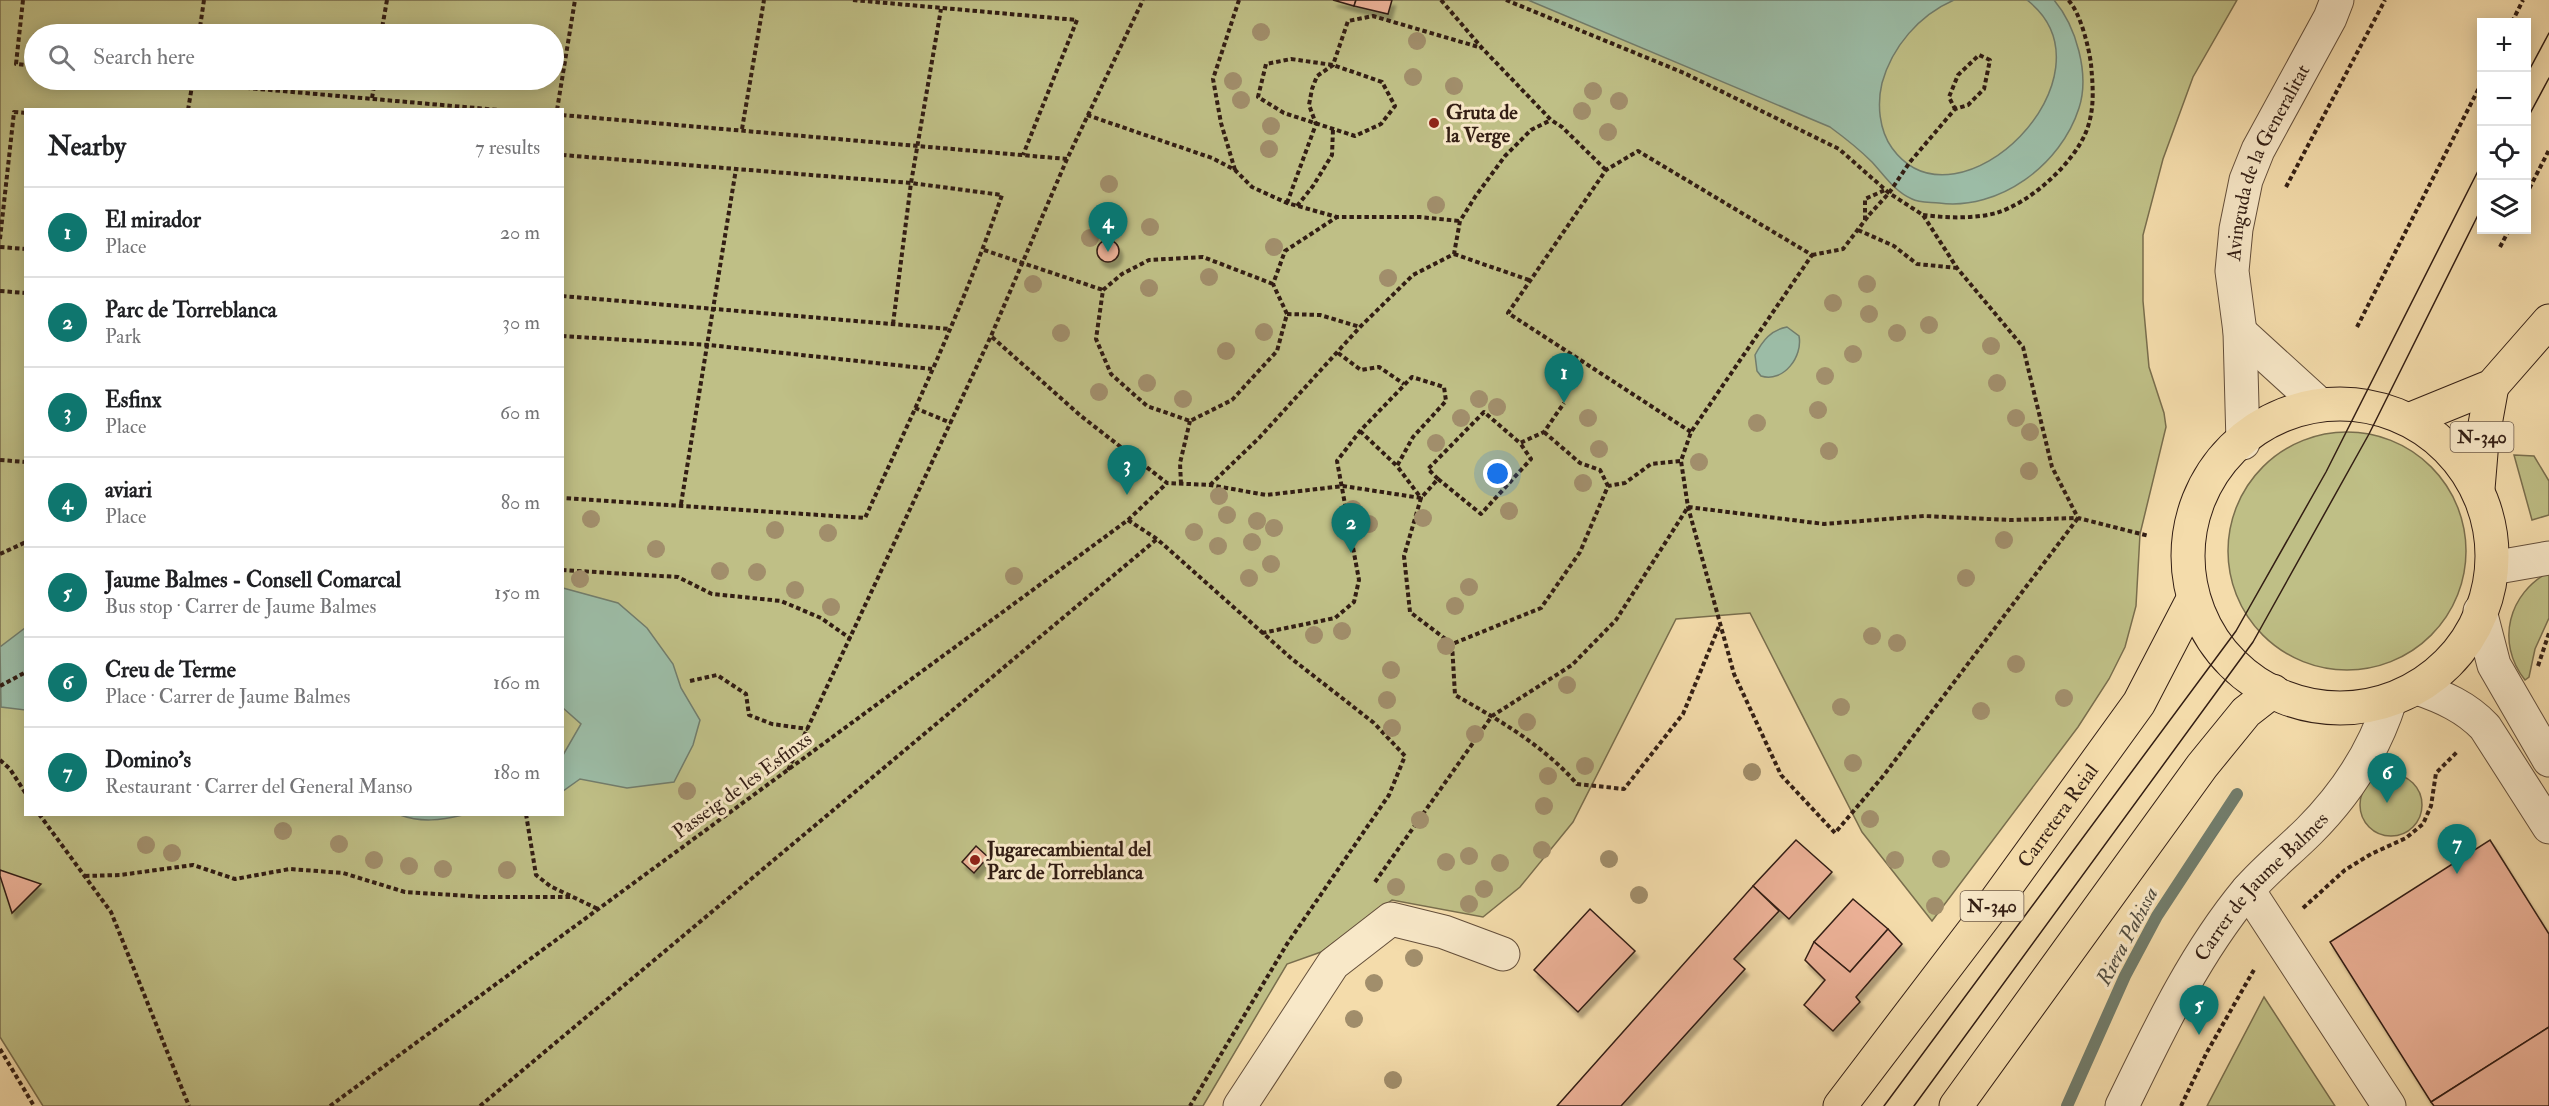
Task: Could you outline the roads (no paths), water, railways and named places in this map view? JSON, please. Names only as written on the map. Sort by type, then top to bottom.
[{"type":"main road","name":"N-340","points":[[2411,419],[2492,386],[2549,321]]},
{"type":"main road","name":"N-340","points":[[2478,489],[2482,441],[2492,386]]},
{"type":"main road","name":"N-340","points":[[2348,401],[2381,407],[2411,419],[2448,447],[2463,463],[2478,489],[2492,543],[2492,568],[2480,611],[2469,637],[2450,660],[2404,695],[2335,708],[2300,702],[2273,691],[2245,675],[2224,657],[2206,634],[2192,601],[2186,554],[2196,511],[2217,473],[2243,443],[2276,419],[2319,404],[2348,401]]},
{"type":"main road","name":"Carretera Reial","points":[[1840,1106],[1990,909],[2139,703],[2192,601]]},
{"type":"main road","points":[[1956,1106],[2202,766],[2246,712],[2273,691]]},
{"type":"street","name":"Avinguda de la Generalitat","points":[[2243,443],[2240,332],[2242,271],[2235,229],[2246,180],[2258,150],[2330,18],[2337,0]]},
{"type":"street","points":[[2240,332],[2319,404]]},
{"type":"street","points":[[2492,568],[2549,558]]},
{"type":"street","points":[[2480,611],[2494,665],[2549,760]]},
{"type":"street","points":[[2404,695],[2448,699],[2473,714],[2485,727],[2549,827]]},
{"type":"street","name":"Carrer de Jaume Balmes","points":[[2121,1106],[2165,1018],[2206,947],[2248,890],[2311,830],[2346,790],[2404,695]]},
{"type":"street","points":[[2248,890],[2389,1106]]},
{"type":"street","points":[[1240,1106],[1333,964],[1391,919],[1444,932],[1503,954]]},
{"type":"waterway","name":"Riera Pahissa","points":[[2067,1106],[2125,976],[2157,916],[2237,794]]},
{"type":"tram line","points":[[2528,72],[2549,33]]},
{"type":"tram line","points":[[2531,112],[2549,78]]},
{"type":"tram line","points":[[1884,1106],[2236,631],[2326,472],[2477,173]]},
{"type":"tram line","points":[[1914,1106],[2253,642],[2369,434],[2477,217]]},
{"type":"place","name":"Gruta de la Verge","points":[[1434,123]]},
{"type":"place","name":"aviari","points":[[1108,252]]},
{"type":"place","name":"El mirador","points":[[1564,403]]},
{"type":"place","name":"Esfinx","points":[[1127,495]]},
{"type":"place","name":"Parc de Torreblanca","points":[[1351,553]]},
{"type":"place","name":"Creu de Terme","points":[[2387,803]]},
{"type":"place","name":"Jugarecambiental del Parc de Torreblanca","points":[[975,860]]},
{"type":"place","name":"Domino's","points":[[2457,874]]},
{"type":"place","name":"Jaume Balmes - Consell Comarcal","points":[[2199,1035]]}]
